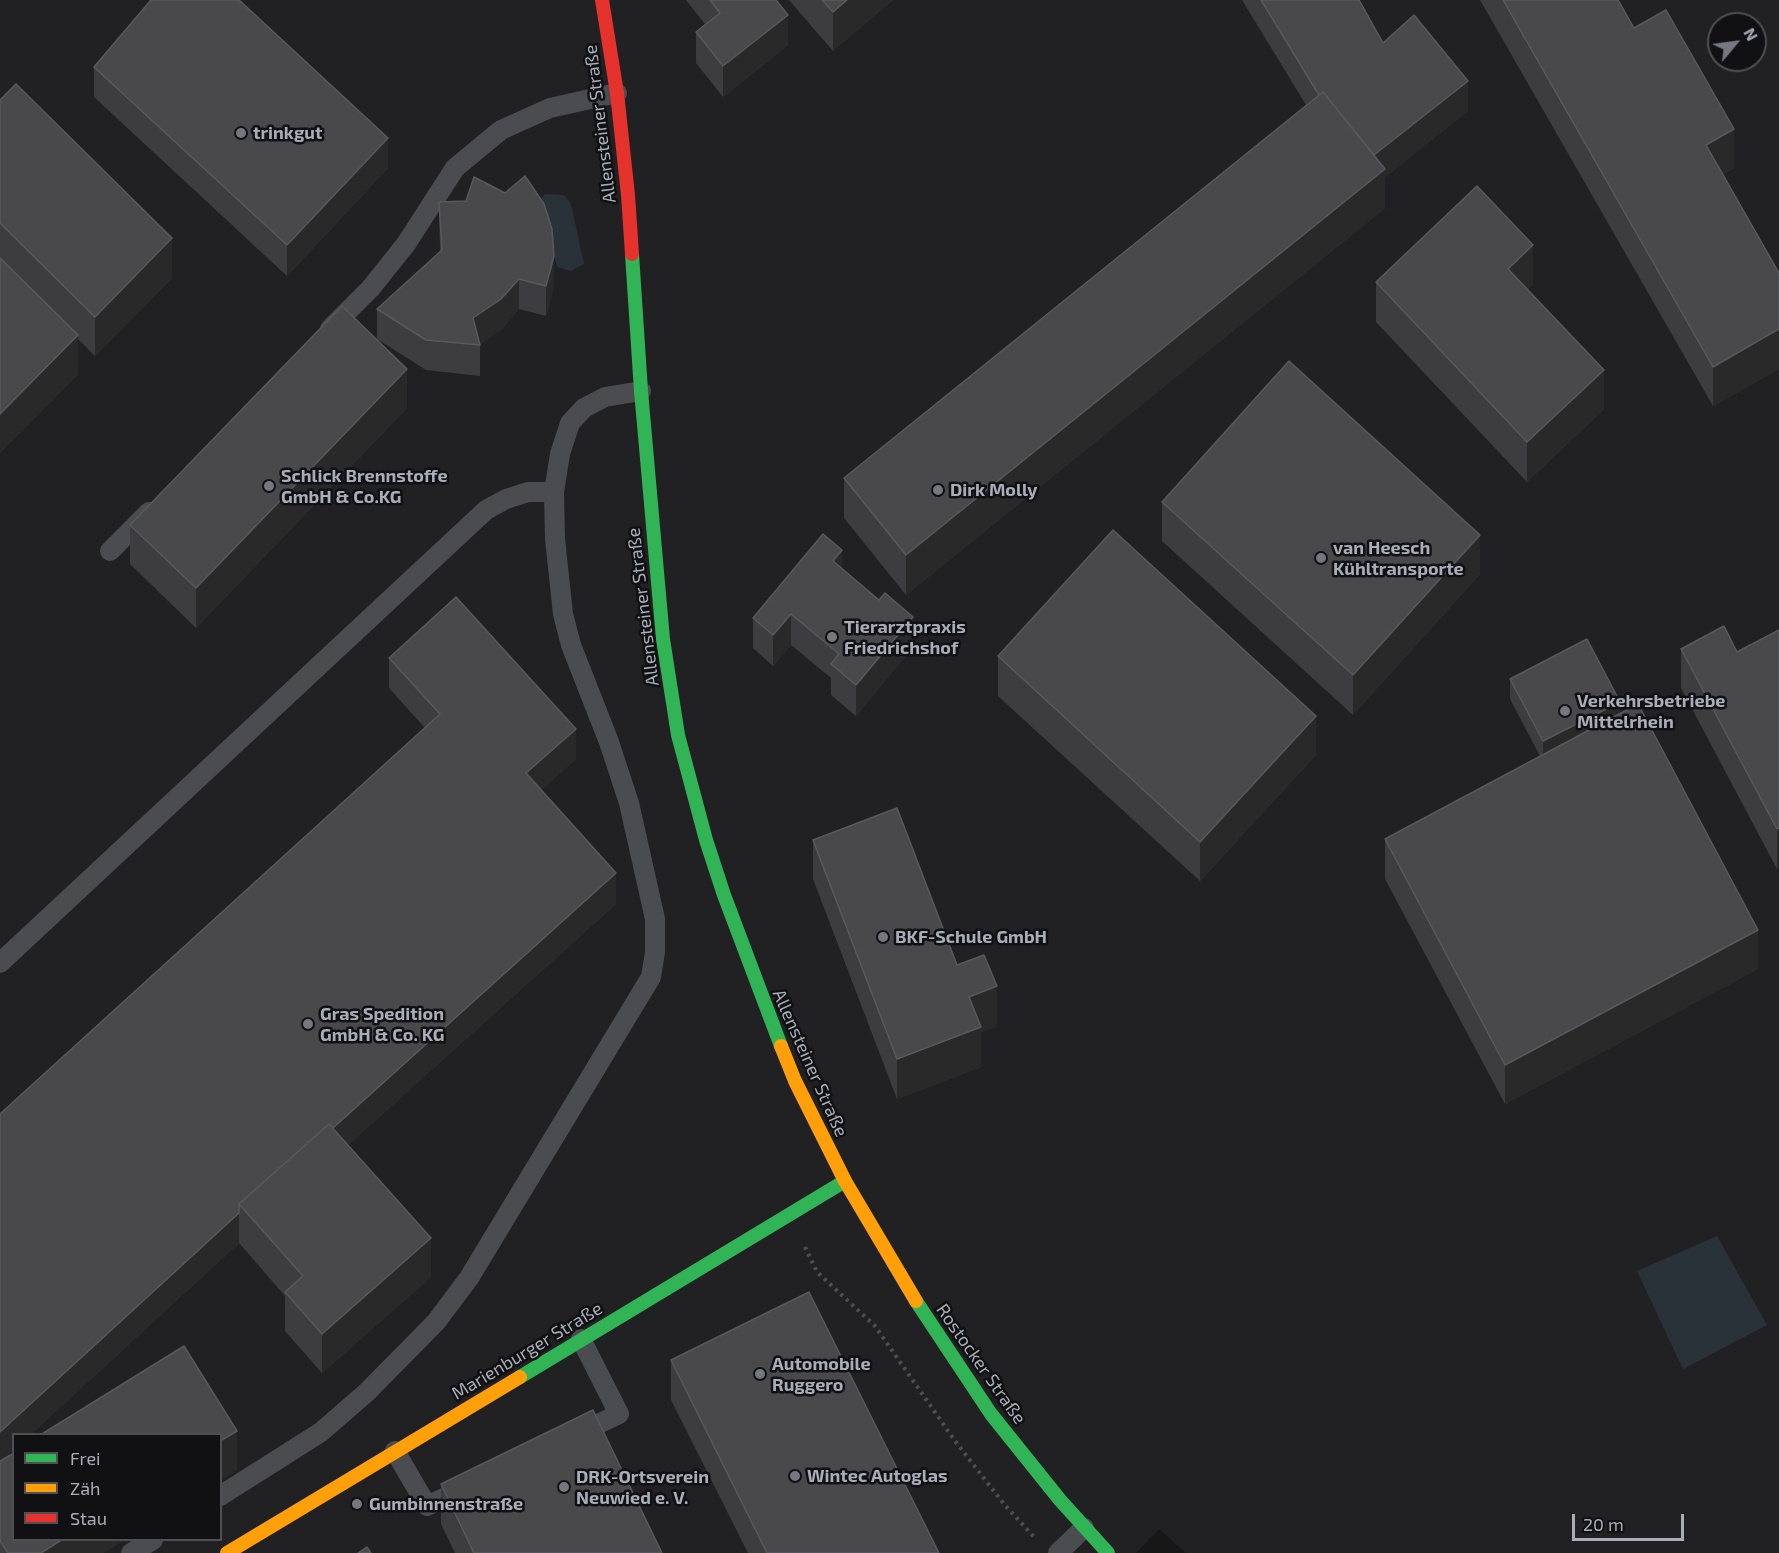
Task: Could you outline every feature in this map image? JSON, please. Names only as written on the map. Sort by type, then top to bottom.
[{"type":"street","name":"Allensteiner Straße","points":[[602,0],[617,93],[628,195],[652,532],[663,639],[678,735],[692,792],[724,895],[777,1039],[814,1123],[845,1181]]},
{"type":"street","name":"Marienburger Straße","points":[[227,1553],[845,1181]]},
{"type":"street","name":"Rostocker Straße","points":[[845,1181],[927,1320],[959,1368],[1027,1460],[1108,1553]]},
{"type":"lane","points":[[319,340],[370,289],[406,244],[455,168],[501,130],[550,108],[617,93]]},
{"type":"lane","points":[[222,1495],[321,1432],[367,1392],[436,1322],[469,1278],[651,977],[655,952],[655,919],[629,803],[609,742],[571,645],[563,614],[555,539],[554,492],[560,454],[570,423],[584,408],[605,397],[641,392]]},
{"type":"lane","points":[[0,963],[486,510],[506,499],[528,492],[554,492]]},
{"type":"lane","points":[[110,551],[160,501]]},
{"type":"lane","points":[[555,1444],[619,1414],[581,1339]]},
{"type":"lane","points":[[395,1451],[428,1506],[481,1480]]},
{"type":"lane","points":[[1050,1549],[1084,1528]]},
{"type":"lane","points":[[131,1553],[150,1541]]},
{"type":"path","points":[[788,1214],[817,1272],[875,1326],[962,1450],[1004,1504],[1050,1549]]},
{"type":"shaded area","points":[[0,0],[1779,0],[1779,1553],[1186,1553],[1159,1529],[1136,1553],[0,1553]]},
{"type":"shaded area","points":[[545,194],[564,195],[571,204],[584,264],[571,271],[557,267],[550,235],[533,207]]},
{"type":"shaded area","points":[[1717,1236],[1767,1325],[1683,1369],[1637,1271]]},
{"type":"building","name":"trinkgut","points":[[151,0],[239,0],[388,138],[287,245],[94,67]]},
{"type":"building","points":[[710,0],[776,0],[788,15],[723,66],[696,32],[720,13]]},
{"type":"building","points":[[822,0],[847,0],[833,12]]},
{"type":"building","points":[[1261,0],[1359,0],[1383,43],[1414,15],[1468,81],[1374,155],[1323,92],[1319,95]]},
{"type":"building","points":[[1503,0],[1618,0],[1634,28],[1666,10],[1734,129],[1706,145],[1779,273],[1779,329],[1713,367]]},
{"type":"building","points":[[16,84],[172,238],[95,317],[0,223],[0,100]]},
{"type":"building","points":[[1323,92],[1385,169],[906,555],[844,478]]},
{"type":"building","points":[[525,176],[544,204],[552,229],[554,256],[546,286],[519,279],[501,299],[473,318],[480,345],[426,340],[377,309],[442,250],[439,202],[466,201],[474,177],[505,193]]},
{"type":"building","points":[[1477,186],[1533,245],[1508,269],[1604,370],[1527,442],[1376,282]]},
{"type":"building","points":[[0,258],[78,335],[0,414]]},
{"type":"building","name":"Schlick Brennstoffe GmbH & Co.KG","points":[[342,306],[407,369],[196,588],[130,525]]},
{"type":"building","name":"van Heesch Kühltransporte","points":[[1289,361],[1480,535],[1353,675],[1162,502]]},
{"type":"building","points":[[1113,530],[1316,716],[1200,842],[998,656]]},
{"type":"building","points":[[823,534],[842,550],[833,561],[879,600],[885,593],[913,617],[856,685],[831,664],[839,654],[791,614],[773,635],[753,618]]},
{"type":"building","name":"Gras Spedition GmbH & Co. KG","points":[[456,597],[576,729],[526,773],[616,873],[333,1128],[329,1124],[239,1204],[239,1213],[0,1432],[0,1114],[440,714],[389,658]]},
{"type":"building","points":[[1724,626],[1737,652],[1779,630],[1779,828],[1777,829],[1681,649]]},
{"type":"building","name":"Verkehrsbetriebe Mittelrhein","points":[[1587,639],[1620,702],[1543,741],[1510,679]]},
{"type":"building","points":[[1638,704],[1758,930],[1505,1065],[1385,839]]},
{"type":"building","name":"BKF-Schule GmbH","points":[[897,808],[957,965],[984,955],[997,986],[969,997],[981,1027],[897,1059],[813,840]]},
{"type":"building","points":[[329,1124],[431,1238],[322,1334],[285,1292],[303,1276],[239,1204]]},
{"type":"building","name":"Wintec Autoglas","points":[[809,1292],[939,1553],[767,1553],[671,1360]]},
{"type":"building","points":[[184,1346],[237,1431],[222,1440],[222,1433],[44,1433]]},
{"type":"building","points":[[593,1410],[662,1553],[474,1553],[441,1484]]},
{"type":"building","points":[[12,1454],[12,1541],[60,1541],[41,1553],[8,1553],[0,1541],[0,1461]]},
{"type":"building","points":[[367,1547],[371,1553],[358,1553]]},
{"type":"traffic: fast","points":[[632,254],[641,391],[663,639],[678,735],[706,840],[724,895],[781,1046]]},
{"type":"traffic: fast","points":[[520,1377],[845,1181]]},
{"type":"traffic: fast","points":[[916,1301],[991,1414],[1060,1500],[1108,1553]]},
{"type":"traffic: slow","points":[[781,1046],[795,1081],[845,1181],[916,1301]]},
{"type":"traffic: slow","points":[[227,1553],[520,1377]]},
{"type":"traffic: jam","points":[[602,0],[617,93],[632,254]]},
{"type":"place","name":"trinkgut","points":[[241,133]]},
{"type":"place","name":"Schlick Brennstoffe GmbH & Co.KG","points":[[269,486]]},
{"type":"place","name":"Dirk Molly","points":[[938,490]]},
{"type":"place","name":"van Heesch Kühltransporte","points":[[1321,558]]},
{"type":"place","name":"Tierarztpraxis Friedrichshof","points":[[832,637]]},
{"type":"place","name":"Verkehrsbetriebe Mittelrhein","points":[[1565,711]]},
{"type":"place","name":"BKF-Schule GmbH","points":[[883,937]]},
{"type":"place","name":"Gras Spedition GmbH & Co. KG","points":[[308,1024]]},
{"type":"place","name":"Automobile Ruggero","points":[[760,1374]]},
{"type":"place","name":"Wintec Autoglas","points":[[795,1476]]},
{"type":"place","name":"DRK-Ortsverein Neuwied e. V.","points":[[564,1487]]},
{"type":"place","name":"Gumbinnenstraße","points":[[357,1504]]}]
